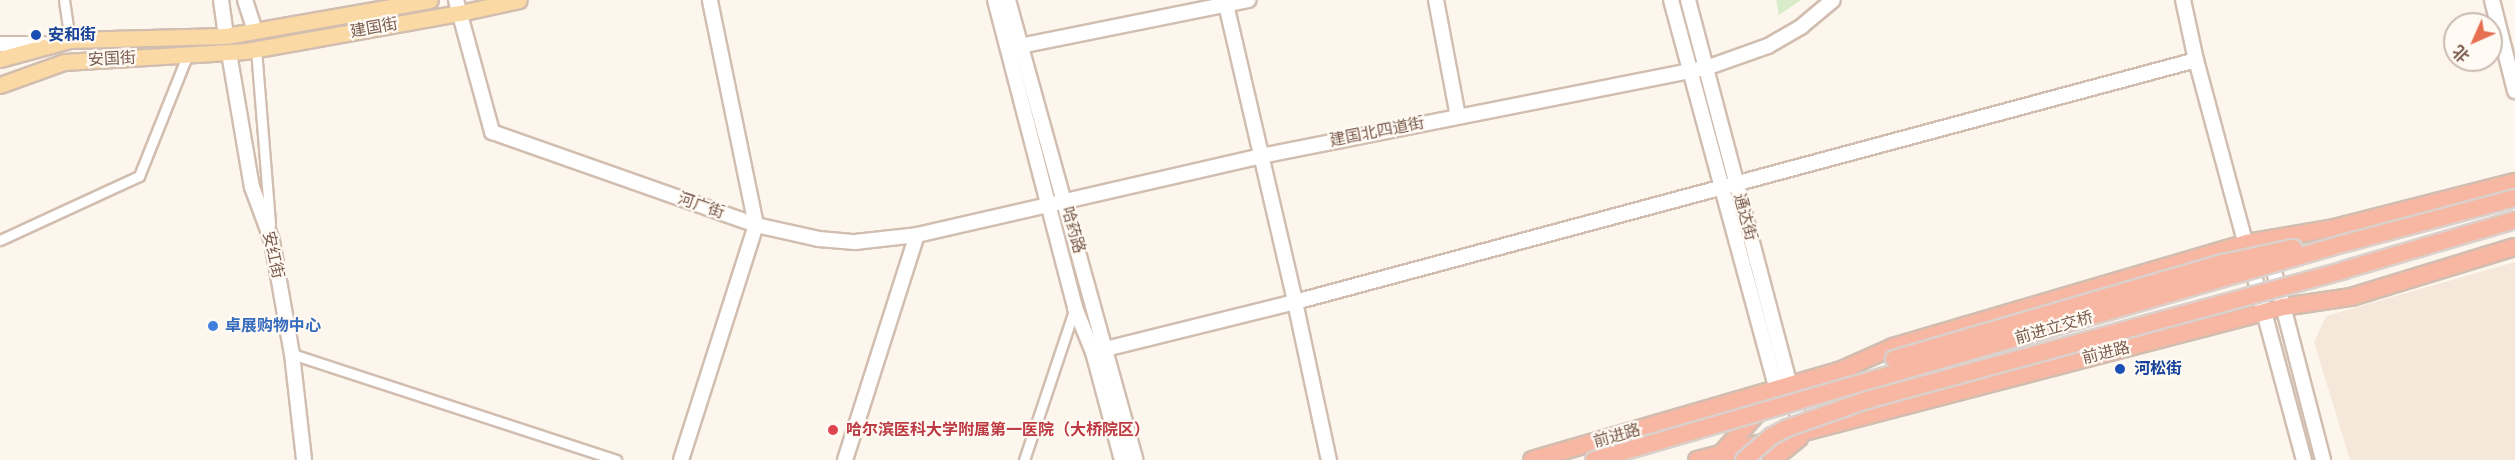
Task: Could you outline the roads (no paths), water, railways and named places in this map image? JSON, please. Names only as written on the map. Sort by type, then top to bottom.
[{"type":"highway","name":"前进路","points":[[1532,460],[1839,371],[1893,347],[2247,243],[2267,242],[2334,228],[2515,182]]},
{"type":"highway","name":"前进立交桥","points":[[1594,460],[2342,244],[2515,198]]},
{"type":"highway","name":"前进立交桥","points":[[1744,460],[1772,436],[1809,420],[1867,400],[2344,270],[2515,220]]},
{"type":"highway","points":[[2283,307],[2515,236]]},
{"type":"highway","name":"前进路","points":[[1839,371],[1858,370],[2223,263],[2294,247],[2342,244]]},
{"type":"highway","name":"前进路","points":[[1697,460],[1718,457],[1802,435],[1870,413],[2283,307],[2351,297],[2515,247]]},
{"type":"highway","points":[[1718,457],[1784,387]]},
{"type":"highway","points":[[1772,460],[1802,435]]},
{"type":"main road","name":"建国街","points":[[226,36],[430,0]]},
{"type":"main road","name":"建国街","points":[[229,53],[458,7],[519,0]]},
{"type":"main road","name":"安国街","points":[[0,59],[46,44],[70,40],[226,36]]},
{"type":"main road","name":"安国街","points":[[0,85],[64,62],[229,53]]},
{"type":"street","points":[[64,0],[70,40]]},
{"type":"street","points":[[221,0],[226,36]]},
{"type":"street","points":[[245,0],[255,31]]},
{"type":"street","points":[[681,460],[756,225],[710,0]]},
{"type":"street","name":"哈药路","points":[[995,0],[1075,308],[1093,352],[1122,460]]},
{"type":"street","name":"哈药路","points":[[1008,0],[1136,460]]},
{"type":"street","points":[[1020,46],[1226,2],[1248,0]]},
{"type":"street","points":[[1436,0],[1458,116]]},
{"type":"street","name":"通达街","points":[[1671,0],[1691,71],[1729,187],[1784,387],[1802,435]]},
{"type":"street","name":"通达街","points":[[1688,0],[1706,68],[1729,187]]},
{"type":"street","name":"建国北四道街","points":[[1050,205],[1261,156],[1706,68],[1768,46],[1802,26],[1833,0]]},
{"type":"street","points":[[2183,0],[2196,60],[2304,460]]},
{"type":"street","points":[[2492,0],[2515,91]]},
{"type":"street","points":[[1226,2],[1329,460]]},
{"type":"street","name":"河广街","points":[[458,7],[492,132],[756,225],[819,239],[855,242],[917,235],[1050,205]]},
{"type":"street","points":[[0,44],[46,44]]},
{"type":"street","points":[[256,49],[272,241]]},
{"type":"street","name":"安红街","points":[[229,53],[252,187],[272,241],[292,354],[304,460]]},
{"type":"street","points":[[0,240],[139,176],[187,56]]},
{"type":"street","points":[[1093,352],[1295,302],[2196,60]]},
{"type":"street","points":[[845,460],[917,235]]},
{"type":"street","points":[[2267,242],[2323,460]]},
{"type":"street","points":[[1024,460],[1075,308]]},
{"type":"street","points":[[292,354],[616,460]]},
{"type":"place","name":"安和街","points":[[36,35]]},
{"type":"place","name":"卓展购物中心","points":[[213,326]]},
{"type":"place","name":"河松街","points":[[2120,369]]},
{"type":"place","name":"哈尔滨医科大学附属第一医院（大桥院区）","points":[[833,430]]}]
